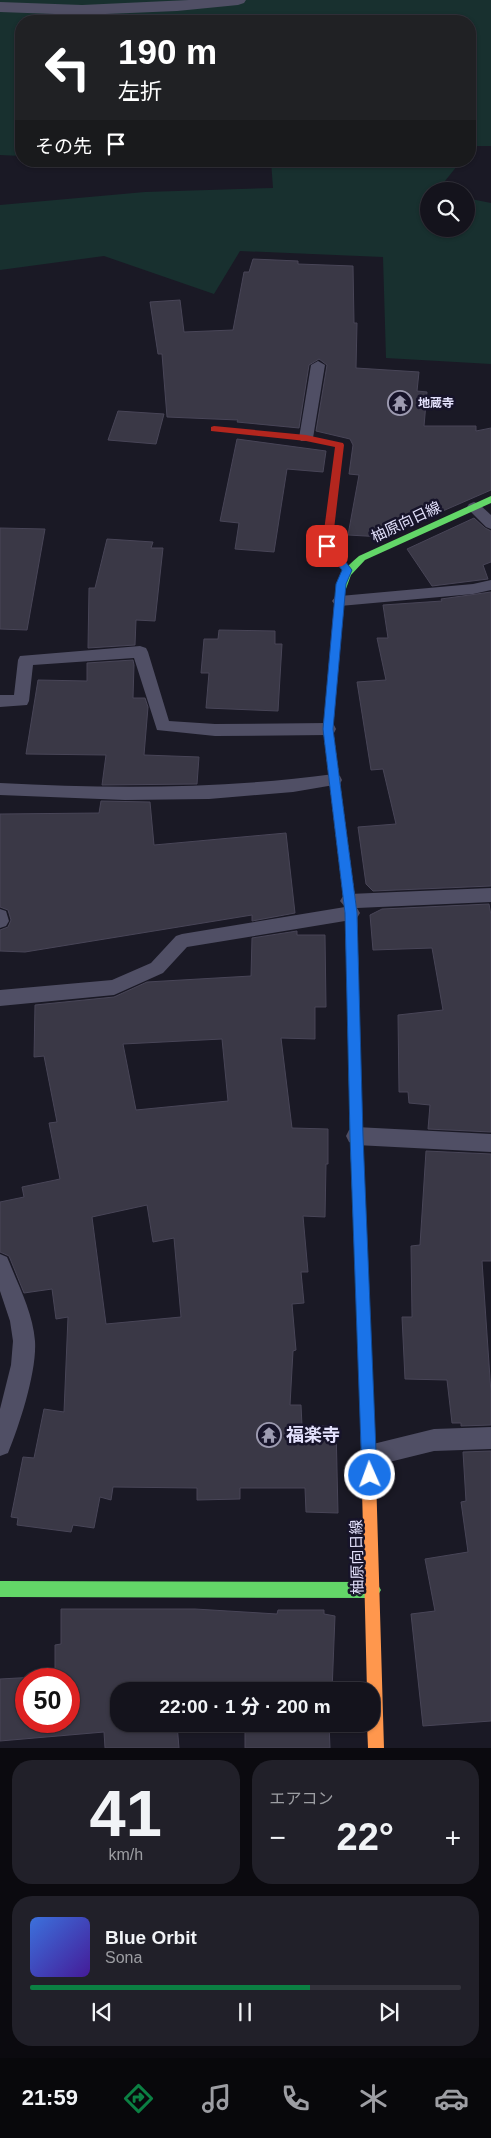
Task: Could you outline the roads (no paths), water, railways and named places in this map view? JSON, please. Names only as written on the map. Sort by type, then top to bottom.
[{"type":"main road","points":[[214,429],[306,438],[340,445],[327,546],[347,570]]},
{"type":"main road","name":"柚原向日線","points":[[376,1748],[369,1456],[356,1136],[350,907],[328,729],[341,584],[347,570],[362,558],[491,499]]},
{"type":"main road","points":[[0,1589],[373,1590]]},
{"type":"street","points":[[0,7],[82,10],[176,6],[238,0]]},
{"type":"lane","points":[[306,438],[318,365]]},
{"type":"lane","points":[[474,507],[491,524]]},
{"type":"lane","points":[[340,602],[473,589],[491,585]]},
{"type":"lane","points":[[0,701],[21,701],[26,660],[140,652],[163,726],[215,730],[328,729]]},
{"type":"lane","points":[[0,788],[81,792],[220,793],[288,787],[334,780]]},
{"type":"lane","points":[[0,998],[114,987],[157,968],[182,942],[350,907],[491,895]]},
{"type":"lane","points":[[0,916],[0,921]]},
{"type":"lane","points":[[356,1136],[491,1143]]},
{"type":"lane","points":[[0,1264],[22,1325],[24,1341],[24,1356],[0,1445]]},
{"type":"lane","points":[[369,1456],[434,1440],[491,1438]]},
{"type":"place","name":"地蔵寺","points":[[400,403]]},
{"type":"place","name":"福楽寺","points":[[269,1435]]}]
